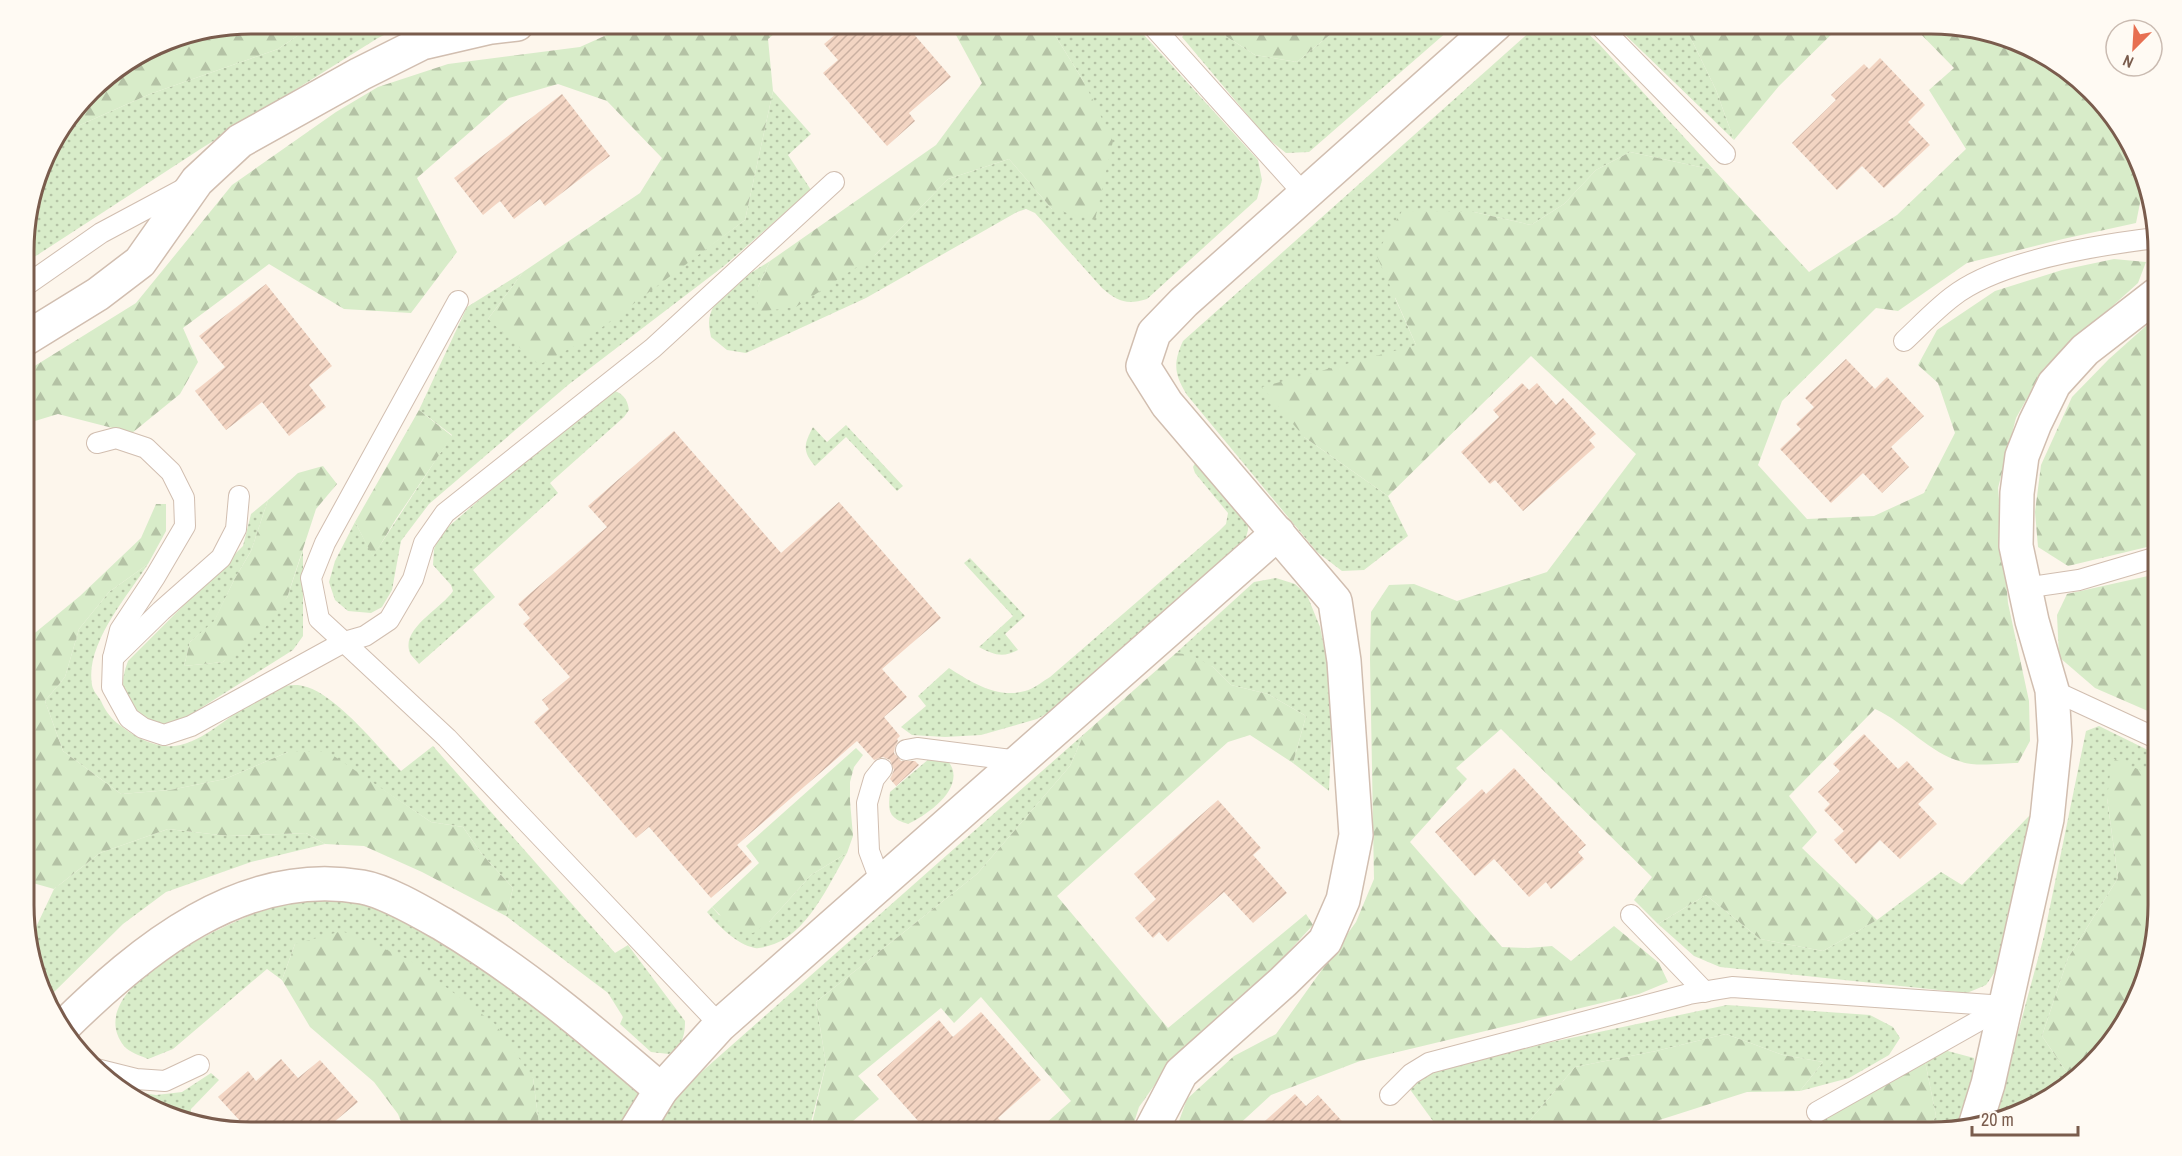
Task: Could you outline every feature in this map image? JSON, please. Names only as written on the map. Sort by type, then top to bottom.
[{"type":"street","points":[[34,333],[98,294],[140,262],[197,181],[240,141],[422,43],[463,34]]},
{"type":"street","points":[[1155,1122],[1181,1073],[1284,982],[1325,941],[1343,900],[1356,836],[1344,661],[1335,601],[1167,404],[1143,366],[1154,333],[1184,302],[1485,34]]},
{"type":"street","points":[[1978,1116],[1988,1084],[2047,819],[2055,741],[2052,690],[2016,546],[2016,493],[2022,456],[2054,384],[2085,350],[2148,301]]},
{"type":"street","points":[[641,1122],[661,1090],[720,1025],[1278,533]]},
{"type":"street","points":[[69,1021],[104,986],[146,952],[221,908],[263,893],[299,885],[330,884],[364,887],[415,908],[484,950],[577,1017],[661,1090]]},
{"type":"lane","points":[[1160,34],[1305,195]]},
{"type":"lane","points":[[1608,34],[1725,154]]},
{"type":"lane","points":[[34,280],[101,232],[197,181]]},
{"type":"lane","points":[[97,443],[116,438],[146,448],[171,472],[184,498],[185,526],[120,630],[113,658],[112,687],[129,718],[143,728],[164,735],[191,726],[344,642],[365,636],[389,620],[413,579],[424,543],[445,513],[653,348],[834,182]]},
{"type":"lane","points":[[1904,341],[1953,296],[1994,274],[2073,251],[2147,239]]},
{"type":"lane","points":[[458,301],[325,543],[311,578],[320,619],[447,738],[720,1025]]},
{"type":"lane","points":[[113,658],[161,611],[221,558],[236,530],[239,496]]},
{"type":"lane","points":[[2025,588],[2079,579],[2148,560]]},
{"type":"lane","points":[[2052,690],[2148,734]]},
{"type":"lane","points":[[906,750],[917,748],[1020,761]]},
{"type":"lane","points":[[881,884],[869,851],[867,804],[874,779],[882,770]]},
{"type":"lane","points":[[1631,915],[1705,992]]},
{"type":"lane","points":[[1390,1095],[1411,1074],[1429,1063],[1689,994],[1732,987],[2005,1006]]},
{"type":"lane","points":[[1817,1112],[2005,1006]]},
{"type":"lane","points":[[116,1074],[136,1079],[165,1081],[199,1065]]},
{"type":"green space","points":[[300,34],[386,34],[202,148],[34,257],[36,224],[46,182],[57,156],[73,128],[150,94],[278,49]]},
{"type":"green space","points":[[300,34],[278,49],[150,94],[73,128],[98,98],[120,79],[169,51],[224,36]]},
{"type":"green space","points":[[609,34],[774,34],[768,39],[773,91],[745,220],[584,341],[539,365],[488,319],[523,272],[640,193],[662,158],[607,101],[558,84],[509,98],[417,178],[457,252],[411,313],[344,309],[269,264],[183,328],[198,362],[180,394],[132,433],[58,414],[34,421],[34,366],[136,303],[232,185],[336,112],[378,87],[448,64],[580,47]]},
{"type":"green space","points":[[955,34],[1054,34],[1084,82],[1113,141],[1095,220],[1052,209],[1009,159],[948,179],[875,255],[796,307],[758,312],[758,287],[770,261],[936,145],[982,83]]},
{"type":"green space","points":[[1054,34],[1143,34],[1258,160],[1262,180],[1257,199],[1147,299],[1128,302],[1108,293],[1035,213],[1026,209],[866,298],[746,353],[727,350],[711,337],[709,323],[716,303],[742,279],[770,261],[758,287],[875,255],[948,179],[1009,159],[1052,209],[1084,82]]},
{"type":"green space","points":[[1185,34],[1222,34],[1255,55],[1297,62],[1331,34],[1445,34],[1309,152],[1286,153],[1266,137],[1182,37]]},
{"type":"green space","points":[[1222,34],[1331,34],[1297,62],[1255,55]]},
{"type":"green space","points":[[1527,34],[1588,34],[1714,170],[1630,152],[1596,170],[1564,204],[1531,225],[1474,212],[1395,298],[1416,345],[1304,437],[1388,496],[1408,536],[1364,570],[1342,571],[1317,552],[1187,395],[1179,381],[1176,368],[1183,341]]},
{"type":"green space","points":[[1624,34],[1689,34],[1716,90],[1734,140]]},
{"type":"green space","points":[[1689,34],[1832,34],[1779,86],[1734,140],[1716,90]]},
{"type":"green space","points":[[1921,34],[1958,36],[2000,46],[2039,64],[2073,88],[2103,120],[2125,156],[2141,199],[2136,223],[1967,263],[1898,311],[1876,308],[1782,401],[1758,465],[1807,519],[1874,516],[1924,493],[1955,433],[1938,383],[1918,365],[1937,330],[1995,291],[2062,270],[2114,259],[2146,262],[2138,283],[2044,368],[2016,418],[1998,488],[2008,603],[2029,701],[2030,741],[2018,763],[1975,764],[1950,758],[1875,709],[1789,796],[1817,832],[1802,848],[1877,920],[1823,951],[1760,939],[1706,895],[1658,924],[1634,900],[1652,877],[1501,729],[1456,768],[1467,779],[1410,842],[1502,947],[1552,946],[1571,961],[1614,926],[1659,963],[1668,982],[1639,994],[1360,1061],[1271,1095],[1242,1122],[1179,1122],[1187,1099],[1234,1056],[1276,1034],[1356,922],[1374,879],[1371,612],[1389,585],[1414,584],[1457,601],[1547,572],[1636,454],[1531,356],[1388,496],[1304,437],[1262,387],[1416,345],[1376,254],[1402,211],[1474,212],[1531,225],[1564,204],[1596,170],[1630,152],[1714,170],[1809,272],[1897,215],[1966,149],[1929,90],[1954,68]]},
{"type":"green space","points":[[773,91],[811,134],[788,155],[811,190],[724,266],[568,385],[429,504],[401,541],[392,590],[382,607],[371,613],[348,611],[335,600],[329,582],[335,561],[355,522],[373,556],[452,435],[419,410],[467,307],[523,272],[488,319],[677,270],[745,220]]},
{"type":"green space","points":[[2148,324],[2148,547],[2068,566],[2038,547],[2035,512],[2041,465],[2072,397],[2109,359]]},
{"type":"green space","points":[[610,389],[623,396],[629,410],[550,483],[558,493],[473,570],[495,597],[419,664],[410,653],[411,636],[416,627],[453,591],[451,585],[433,565],[434,549],[440,534]]},
{"type":"green space","points":[[419,410],[452,436],[373,557],[355,522]]},
{"type":"green space","points":[[846,425],[903,486],[897,491],[846,437],[815,466],[806,452],[808,438],[813,427],[827,442]]},
{"type":"green space","points":[[1196,461],[1248,517],[1245,541],[1071,700],[1037,719],[981,735],[945,737],[912,735],[901,727],[926,706],[918,696],[949,668],[975,684],[994,691],[1015,693],[1035,687],[1050,677],[1219,531],[1226,524],[1228,513],[1195,473],[1193,467]]},
{"type":"green space","points":[[323,466],[337,484],[316,509],[287,598],[264,629],[223,662],[184,666],[190,642],[214,621],[251,551],[268,500],[298,473]]},
{"type":"green space","points":[[268,500],[251,551],[214,622],[190,642],[184,666],[223,662],[287,598],[303,550],[303,636],[293,650],[185,718],[163,724],[143,720],[127,699],[123,687],[128,661],[243,546],[251,514]]},
{"type":"green space","points":[[156,504],[166,504],[166,531],[148,564],[109,592],[79,629],[65,677],[45,701],[63,751],[121,794],[170,790],[225,779],[288,752],[328,752],[431,822],[463,827],[481,853],[513,888],[506,916],[422,872],[364,846],[325,844],[306,833],[228,836],[168,829],[100,853],[54,889],[34,883],[34,634],[80,596],[141,538]]},
{"type":"green space","points":[[970,558],[1025,616],[1005,634],[1018,650],[1008,654],[998,654],[979,647],[1013,616],[964,563]]},
{"type":"green space","points":[[148,564],[119,606],[101,637],[95,653],[92,669],[93,689],[107,713],[117,723],[145,741],[165,746],[182,745],[218,726],[272,690],[290,685],[307,687],[319,692],[344,711],[401,771],[433,746],[615,953],[628,945],[685,1021],[680,1044],[669,1054],[651,1052],[620,1024],[623,1017],[608,993],[506,916],[513,888],[481,853],[463,827],[431,822],[328,753],[288,752],[225,779],[170,790],[121,794],[63,751],[45,701],[65,677],[79,629],[109,592]]},
{"type":"green space","points":[[2148,576],[2148,711],[2095,688],[2059,657],[2057,615],[2067,594]]},
{"type":"green space","points":[[1276,578],[1295,584],[1307,595],[1320,627],[1333,691],[1329,791],[1293,763],[1306,716],[1268,694],[1231,685],[1213,667],[1176,653],[1254,582]]},
{"type":"green space","points":[[1176,653],[1191,655],[1213,667],[1231,685],[1268,694],[1306,716],[1293,763],[1250,735],[1228,742],[1057,896],[1168,1028],[1306,914],[1313,925],[1246,998],[1168,1066],[1139,1107],[1134,1122],[1047,1122],[1071,1101],[981,997],[954,1023],[941,1008],[858,1076],[879,1099],[852,1122],[812,1122],[826,1064],[816,1002],[977,874],[1070,766],[1084,734]]},
{"type":"green space","points":[[2099,726],[2148,750],[2148,774],[2107,798],[2118,878],[2068,958],[2042,1036],[2067,1073],[2039,1092],[1997,1111],[2044,936],[2086,731]]},
{"type":"green space","points":[[1084,734],[1070,766],[977,874],[816,1002],[826,1064],[811,1122],[657,1122],[689,1083]]},
{"type":"green space","points":[[856,748],[863,755],[854,767],[850,782],[853,836],[847,853],[811,875],[769,922],[753,933],[735,930],[712,907],[759,863],[746,846]]},
{"type":"green space","points":[[930,758],[948,761],[953,770],[950,789],[926,813],[908,824],[901,822],[891,813],[890,792]]},
{"type":"green space","points":[[2112,758],[2148,774],[2146,932],[2136,974],[2118,1013],[2094,1047],[2067,1073],[2042,1036],[2068,958],[2118,878],[2107,798]]},
{"type":"green space","points":[[2030,815],[1999,966],[1986,985],[1967,993],[1720,967],[1694,956],[1658,924],[1706,895],[1760,939],[1823,951],[1877,920],[1941,872],[1962,885]]},
{"type":"green space","points":[[168,829],[228,836],[306,833],[325,844],[251,862],[166,892],[123,924],[54,993],[42,960],[36,928],[54,889],[100,853]]},
{"type":"green space","points":[[847,853],[815,908],[794,932],[782,941],[760,948],[748,946],[728,934],[707,912],[712,907],[719,915],[769,922],[811,875]]},
{"type":"green space","points":[[327,897],[375,906],[434,937],[543,1006],[635,1079],[640,1099],[629,1122],[539,1122],[533,1078],[295,944],[282,980],[267,969],[173,1049],[148,1059],[124,1046],[115,1023],[122,1001],[141,979],[168,958],[198,940],[229,924],[289,902]]},
{"type":"green space","points":[[342,931],[410,960],[495,1024],[533,1078],[539,1122],[401,1122],[398,1114],[374,1082],[310,1027],[282,980],[295,944]]},
{"type":"green space","points":[[1727,1005],[1870,1015],[1893,1027],[1900,1038],[1889,1055],[1849,1078],[1800,1091],[1823,1062],[1783,1055],[1726,1034],[1575,1067],[1528,1122],[1434,1122],[1409,1088],[1427,1074],[1547,1043]]},
{"type":"green space","points":[[1726,1034],[1783,1055],[1823,1062],[1800,1091],[1747,1092],[1653,1122],[1528,1122],[1575,1067]]},
{"type":"green space","points":[[1944,1050],[1974,1058],[1975,1077],[1961,1119],[1932,1122],[1936,1116],[1925,1061]]},
{"type":"green space","points":[[1925,1061],[1936,1116],[1932,1122],[1819,1122]]},
{"type":"green space","points":[[211,1073],[219,1080],[191,1109],[191,1113],[146,1093],[156,1095],[182,1092]]},
{"type":"building","points":[[836,34],[914,34],[951,77],[909,113],[915,121],[887,146],[823,73],[838,60],[824,44]]},
{"type":"building","points":[[1880,58],[1925,105],[1908,122],[1930,145],[1884,188],[1862,166],[1837,190],[1792,143],[1836,100],[1831,95],[1864,64],[1869,69]]},
{"type":"building","points":[[562,94],[610,156],[545,206],[540,199],[514,219],[500,201],[483,215],[454,178]]},
{"type":"building","points":[[266,284],[332,366],[309,385],[326,407],[289,436],[262,402],[226,430],[195,391],[225,367],[199,336]]},
{"type":"building","points":[[1846,359],[1875,389],[1887,377],[1924,416],[1891,447],[1909,467],[1882,493],[1863,473],[1831,503],[1780,449],[1801,429],[1796,424],[1814,407],[1805,398]]},
{"type":"building","points":[[1522,383],[1529,390],[1537,383],[1556,405],[1563,398],[1596,434],[1589,440],[1595,447],[1523,511],[1495,480],[1490,484],[1461,452],[1499,417],[1493,410]]},
{"type":"building","points":[[674,431],[781,553],[839,502],[941,618],[882,669],[907,697],[884,717],[900,736],[897,739],[894,753],[901,761],[915,761],[919,765],[896,786],[890,779],[894,770],[890,760],[883,757],[874,760],[857,741],[737,845],[752,862],[711,898],[649,827],[636,838],[534,722],[549,709],[542,700],[570,677],[523,624],[530,618],[518,604],[607,527],[588,506]]},
{"type":"building","points":[[1864,734],[1898,769],[1907,761],[1934,789],[1918,804],[1937,824],[1900,859],[1880,840],[1856,864],[1834,840],[1844,831],[1824,810],[1830,804],[1818,792],[1840,771],[1833,764]]},
{"type":"building","points":[[1514,768],[1586,845],[1578,852],[1584,859],[1551,889],[1546,882],[1529,897],[1494,859],[1475,876],[1435,832],[1482,789],[1486,794]]},
{"type":"building","points":[[1218,800],[1261,848],[1253,855],[1287,893],[1253,923],[1224,892],[1168,942],[1159,932],[1153,938],[1135,918],[1156,899],[1134,874]]},
{"type":"building","points":[[981,1012],[1041,1080],[998,1118],[1002,1122],[919,1122],[877,1075],[939,1020],[953,1037]]},
{"type":"building","points":[[281,1059],[298,1078],[320,1060],[358,1102],[334,1122],[240,1121],[218,1097],[248,1071],[256,1081]]},
{"type":"building","points":[[1295,1094],[1306,1106],[1318,1095],[1343,1122],[1264,1122]]}]
